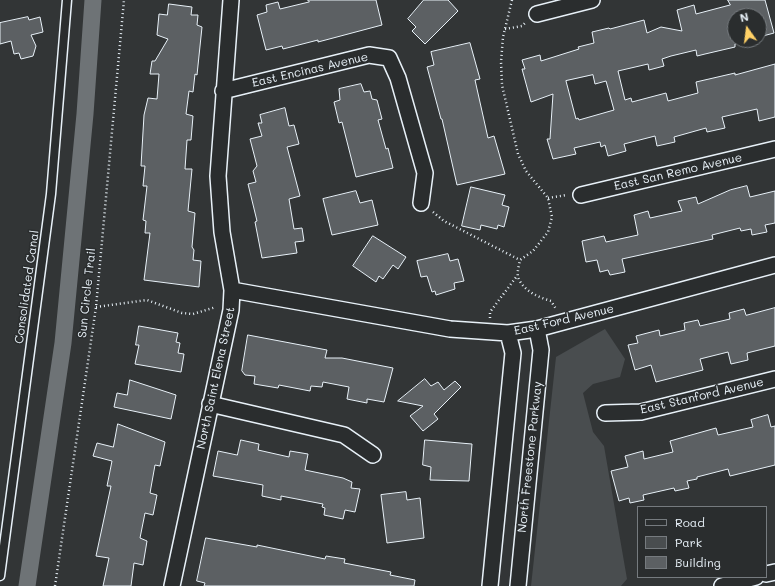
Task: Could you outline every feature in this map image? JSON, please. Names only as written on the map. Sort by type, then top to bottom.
[{"type":"street","name":"North Saint Elena Street","points":[[172,586],[231,310],[232,290],[222,232],[218,176],[223,91],[231,0]]},
{"type":"street","points":[[537,14],[592,0]]},
{"type":"street","name":"East Encinas Avenue","points":[[223,91],[369,55],[389,58],[398,78],[425,173],[421,203]]},
{"type":"street","name":"East San Remo Avenue","points":[[581,195],[775,149]]},
{"type":"street","name":"East Ford Avenue","points":[[232,290],[450,329],[508,333],[537,329],[775,265]]},
{"type":"street","name":"North Freestone Parkway","points":[[518,586],[541,350],[537,329]]},
{"type":"street","points":[[490,586],[513,353],[508,333]]},
{"type":"street","name":"East Stanford Avenue","points":[[605,413],[640,412],[775,379]]},
{"type":"street","points":[[210,404],[344,435],[373,455]]},
{"type":"street","points":[[722,586],[752,578]]},
{"type":"lane","name":"Consolidated Canal","points":[[0,576],[52,194],[67,0]]},
{"type":"path","name":"Sun Circle Trail","points":[[55,586],[96,307],[124,0]]},
{"type":"path","points":[[489,332],[490,312],[518,276],[520,260],[533,251],[548,232],[552,217],[548,198],[526,171],[518,154],[502,85],[500,62],[505,29],[512,0]]},
{"type":"path","points":[[505,29],[522,26],[537,14]]},
{"type":"path","points":[[421,203],[444,221],[520,260]]},
{"type":"path","points":[[518,276],[525,288],[536,296],[551,300],[564,322]]},
{"type":"path","points":[[96,307],[147,300],[182,313],[193,314],[213,307],[231,310]]},
{"type":"green space","points":[[605,329],[625,359],[620,377],[593,384],[583,393],[593,432],[604,446],[627,579],[621,586],[531,586],[556,357]]},
{"type":"building","points":[[308,0],[376,0],[382,25],[318,42],[318,40],[283,49],[282,46],[266,50],[257,15],[267,12],[266,5],[278,2],[280,9],[309,2]]},
{"type":"building","points":[[424,0],[448,0],[458,11],[425,44],[412,31],[416,27],[408,19]]},
{"type":"building","points":[[728,0],[765,0],[774,33],[767,35],[767,8],[727,8],[727,48],[731,48],[697,56],[696,50],[671,56],[662,59],[664,66],[649,70],[648,64],[618,71],[625,100],[631,98],[632,102],[666,93],[668,101],[698,93],[696,82],[735,73],[735,75],[775,64],[775,117],[759,121],[757,109],[722,117],[725,128],[707,132],[706,128],[674,137],[675,142],[657,146],[655,136],[624,144],[626,151],[608,156],[605,145],[601,147],[600,142],[574,148],[576,154],[553,159],[547,139],[550,139],[553,94],[531,102],[522,69],[525,69],[522,60],[540,55],[541,61],[579,49],[578,47],[594,43],[592,32],[644,20],[647,33],[661,27],[682,31],[677,10],[694,5],[696,14],[730,5]],"holes":[[[593,75],[595,84],[606,81],[614,110],[579,120],[578,118],[576,119],[566,81]]]},
{"type":"building","points":[[169,4],[192,7],[191,15],[198,15],[197,25],[202,27],[197,75],[195,74],[193,92],[189,91],[186,114],[193,116],[191,140],[187,140],[185,169],[192,169],[188,211],[195,213],[192,247],[194,250],[193,260],[201,261],[199,287],[144,280],[150,233],[145,233],[146,221],[143,220],[147,186],[143,186],[145,166],[141,166],[144,115],[148,98],[157,99],[159,74],[150,74],[152,61],[155,61],[168,39],[157,35],[159,14],[167,15]]},
{"type":"building","points":[[28,17],[29,20],[40,17],[43,32],[31,35],[36,46],[33,56],[21,59],[19,53],[14,54],[11,41],[0,44],[0,23]]},
{"type":"building","points":[[470,43],[480,79],[475,80],[488,138],[494,136],[505,174],[457,185],[442,119],[427,67],[434,65],[431,52]]},
{"type":"building","points":[[361,84],[364,92],[370,91],[372,99],[377,100],[382,119],[378,120],[393,168],[356,177],[342,122],[339,123],[334,102],[340,100],[339,89]]},
{"type":"building","points":[[285,108],[289,126],[294,125],[299,144],[287,147],[300,196],[289,199],[294,229],[302,228],[304,241],[295,242],[297,253],[262,258],[255,222],[257,221],[248,184],[256,182],[253,171],[257,166],[250,139],[262,136],[258,123],[262,123],[260,115]]},
{"type":"building","points":[[747,186],[750,197],[775,191],[775,223],[765,225],[767,232],[752,235],[751,229],[741,231],[740,228],[712,235],[713,239],[622,259],[625,272],[610,275],[608,270],[600,272],[597,260],[586,262],[582,241],[604,236],[606,242],[638,235],[634,215],[648,211],[650,218],[682,211],[678,201],[696,197],[698,204],[730,190]]},
{"type":"building","points":[[471,187],[505,195],[502,205],[509,207],[504,227],[498,225],[497,229],[481,225],[480,230],[462,226]]},
{"type":"building","points":[[356,191],[360,203],[372,200],[378,225],[332,235],[323,199]]},
{"type":"building","points":[[373,236],[406,257],[398,269],[393,265],[383,279],[379,276],[376,282],[353,266]]},
{"type":"building","points":[[448,254],[450,261],[458,259],[464,281],[454,283],[455,289],[436,295],[435,291],[432,292],[427,276],[421,277],[417,261]]},
{"type":"building","points":[[775,308],[775,346],[747,353],[748,360],[731,364],[728,352],[700,359],[703,370],[656,382],[651,365],[635,370],[628,345],[638,343],[636,336],[659,330],[660,336],[685,330],[684,323],[698,320],[700,326],[730,319],[729,313],[744,309],[746,315]]},
{"type":"building","points":[[139,326],[178,333],[176,342],[180,343],[178,353],[184,354],[181,372],[135,364],[139,345],[136,345]]},
{"type":"building","points":[[248,335],[327,350],[325,358],[342,358],[393,368],[384,402],[367,399],[367,403],[347,399],[349,387],[323,382],[322,387],[311,386],[310,391],[279,385],[278,388],[254,384],[255,376],[245,375],[242,371]]},
{"type":"building","points":[[425,379],[431,386],[438,382],[444,390],[455,381],[461,387],[434,414],[438,419],[423,431],[410,416],[423,406],[398,401]]},
{"type":"building","points":[[130,380],[176,395],[171,419],[114,407],[117,393],[127,395]]},
{"type":"building","points":[[768,415],[771,427],[775,426],[775,465],[730,476],[728,469],[687,481],[689,488],[675,491],[674,488],[643,495],[644,500],[630,503],[629,498],[619,501],[611,471],[628,467],[625,456],[643,451],[644,459],[673,452],[670,441],[716,428],[718,435],[753,427],[751,420]]},
{"type":"building","points":[[118,424],[165,442],[160,466],[155,465],[150,493],[157,495],[153,515],[145,513],[140,538],[147,541],[143,565],[134,563],[131,586],[103,586],[109,558],[96,556],[111,486],[107,486],[112,461],[93,456],[97,443],[113,447]]},
{"type":"building","points":[[241,440],[259,444],[258,450],[289,457],[290,451],[308,454],[305,470],[343,478],[352,482],[351,488],[360,489],[355,512],[345,510],[343,519],[324,515],[325,508],[322,507],[323,504],[281,496],[281,500],[262,496],[263,485],[213,476],[218,451],[237,455]]},
{"type":"building","points":[[425,440],[472,444],[469,481],[430,480],[431,467],[423,465]]},
{"type":"building","points":[[406,492],[407,500],[420,498],[424,538],[387,543],[381,495]]},
{"type":"building","points":[[206,538],[257,547],[257,545],[325,559],[326,556],[345,559],[344,563],[391,572],[390,575],[415,580],[414,586],[204,586],[205,583],[197,581]]},
{"type":"waterway","points":[[27,586],[63,343],[85,114],[93,0]]}]
